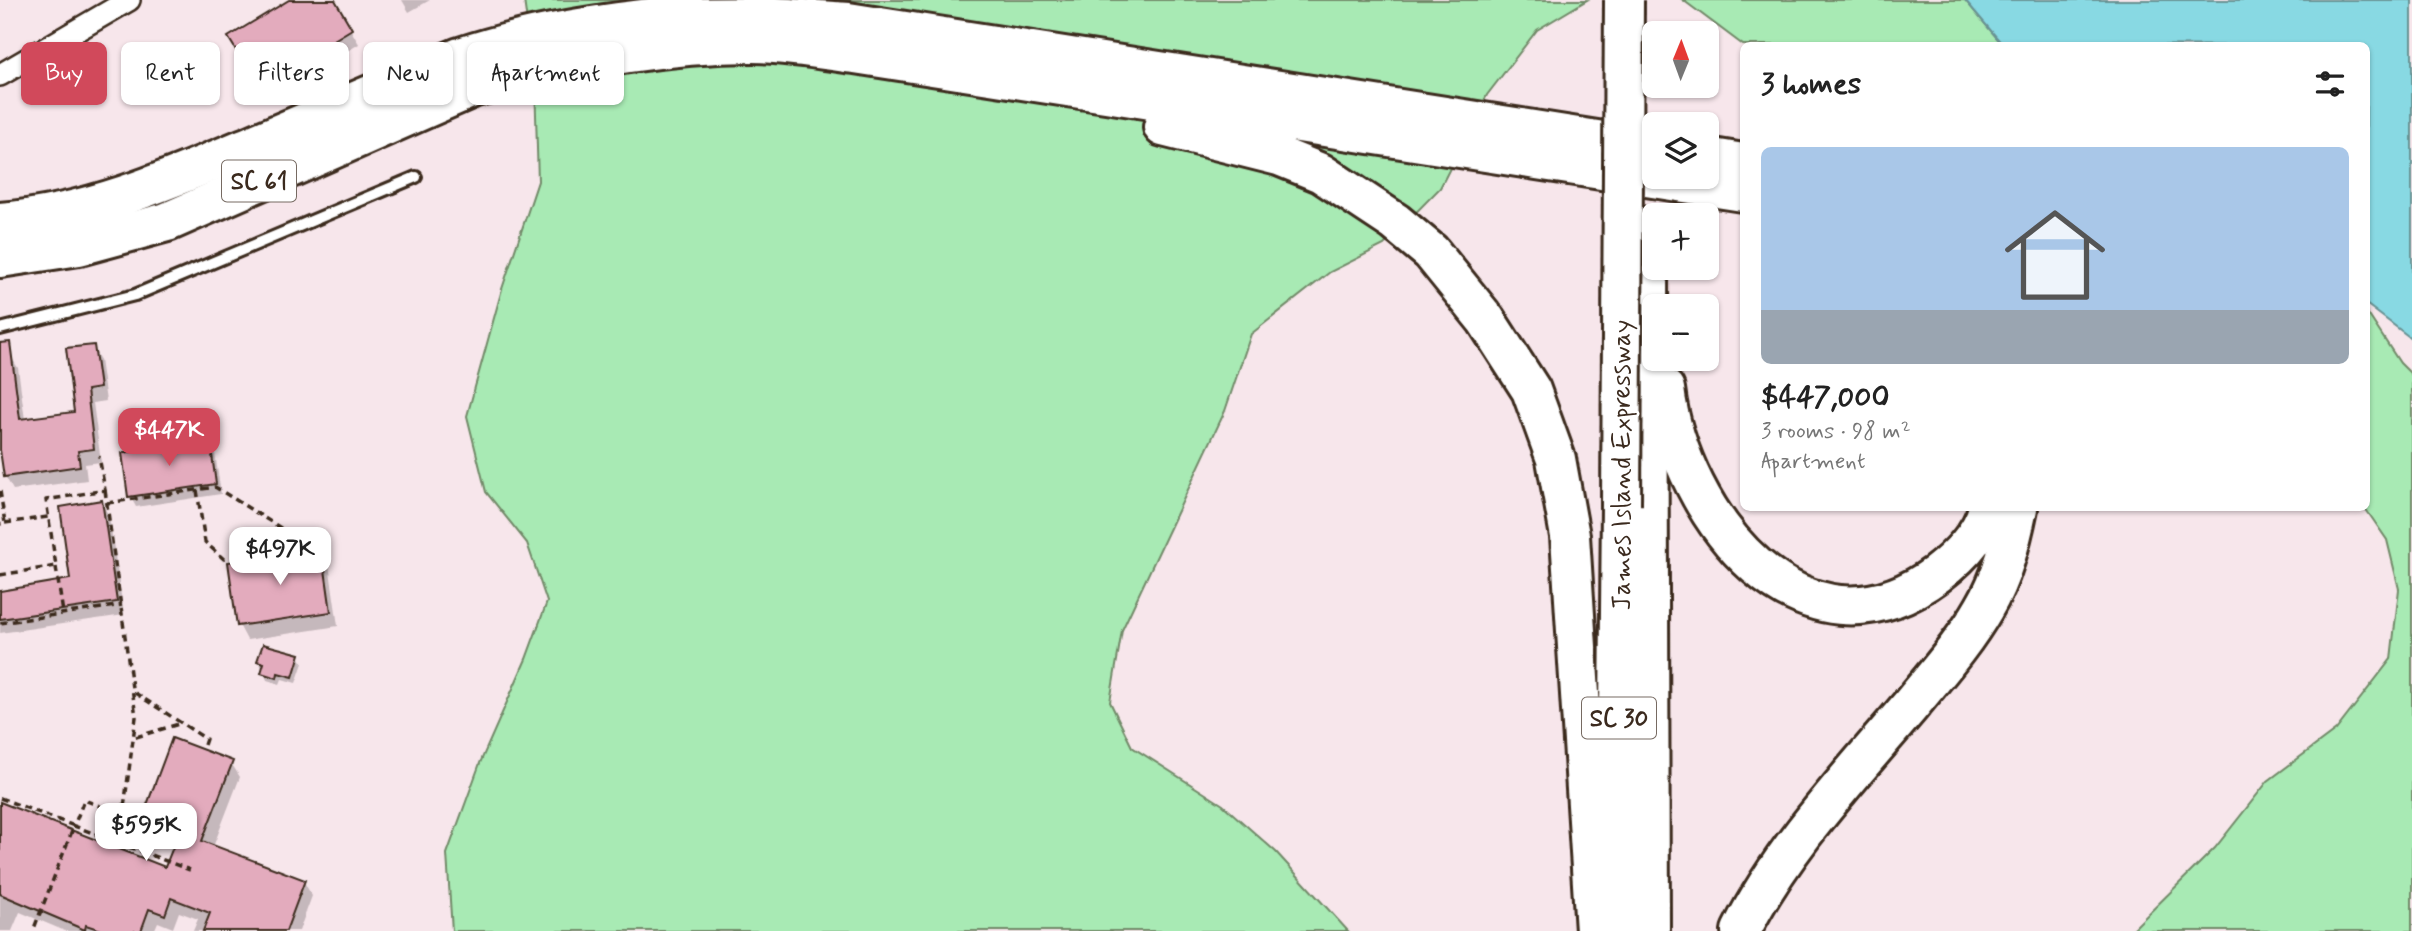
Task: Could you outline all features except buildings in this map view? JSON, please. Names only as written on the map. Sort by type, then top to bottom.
[{"type":"highway","points":[[652,18],[817,0]]},
{"type":"highway","name":"James Island Expressway","points":[[1618,931],[1624,0]]},
{"type":"highway","name":"James Island Expressway","points":[[1648,203],[1650,0]]},
{"type":"highway","points":[[652,18],[774,17],[848,22],[1642,147]]},
{"type":"highway","name":"SC 61","points":[[546,42],[584,25],[652,18]]},
{"type":"highway","name":"SC 61","points":[[624,51],[756,43],[855,54]]},
{"type":"highway","points":[[855,54],[1740,192]]},
{"type":"highway","points":[[855,54],[1279,156],[1321,173],[1395,222],[1431,252],[1486,320],[1531,390],[1556,458],[1570,536],[1595,931]]},
{"type":"highway","name":"SC 61","points":[[0,222],[31,220],[109,201],[195,169],[460,57],[467,57]]},
{"type":"highway","name":"SC 61","points":[[0,258],[79,246],[167,222],[467,90]]},
{"type":"highway","points":[[1719,159],[1740,163]]},
{"type":"highway","name":"James Island Expressway","points":[[1648,280],[1650,931]]},
{"type":"highway","points":[[1663,371],[1670,427],[1690,478],[1707,509],[1762,574],[1788,589],[1816,600],[1846,605],[1897,596],[1930,579],[1956,559],[1985,520],[1987,511]]},
{"type":"highway","points":[[1741,931],[1758,897],[1807,828],[1948,660],[1985,607],[2010,546],[2017,511]]},
{"type":"street","points":[[0,75],[129,0]]},
{"type":"lane","points":[[0,329],[135,295],[416,177]]},
{"type":"path","points":[[99,456],[135,693],[136,737],[123,816],[113,841]]},
{"type":"path","points":[[107,503],[215,487],[303,542]]},
{"type":"path","points":[[64,613],[46,499],[104,490]]},
{"type":"path","points":[[197,490],[205,542],[226,561]]},
{"type":"path","points":[[0,491],[3,524],[48,517]]},
{"type":"path","points":[[0,575],[56,566]]},
{"type":"path","points":[[0,623],[122,605]]},
{"type":"path","points":[[135,693],[206,739],[204,745]]},
{"type":"path","points":[[136,737],[182,723]]},
{"type":"path","points":[[0,798],[190,870]]},
{"type":"path","points":[[33,931],[84,800],[123,816]]},
{"type":"green space","points":[[524,0],[1587,0],[1537,30],[1487,95],[1440,188],[1384,245],[1330,272],[1251,334],[1225,411],[1122,630],[1110,702],[1132,747],[1223,805],[1276,852],[1348,931],[452,931],[447,854],[480,763],[526,659],[547,602],[527,543],[486,492],[467,416],[502,289],[538,181],[536,105],[624,105],[624,42],[530,42]]},
{"type":"green space","points":[[1683,0],[1965,0],[2000,42],[1740,42],[1719,27],[1719,21],[1711,21]]},
{"type":"green space","points":[[2370,317],[2400,363],[2412,375],[2412,931],[2131,931],[2215,848],[2268,781],[2336,730],[2391,659],[2399,589],[2387,540],[2367,511],[2370,511]]},
{"type":"water","points":[[1965,0],[2412,0],[2412,339],[2370,307],[2370,42],[2000,42]]}]
